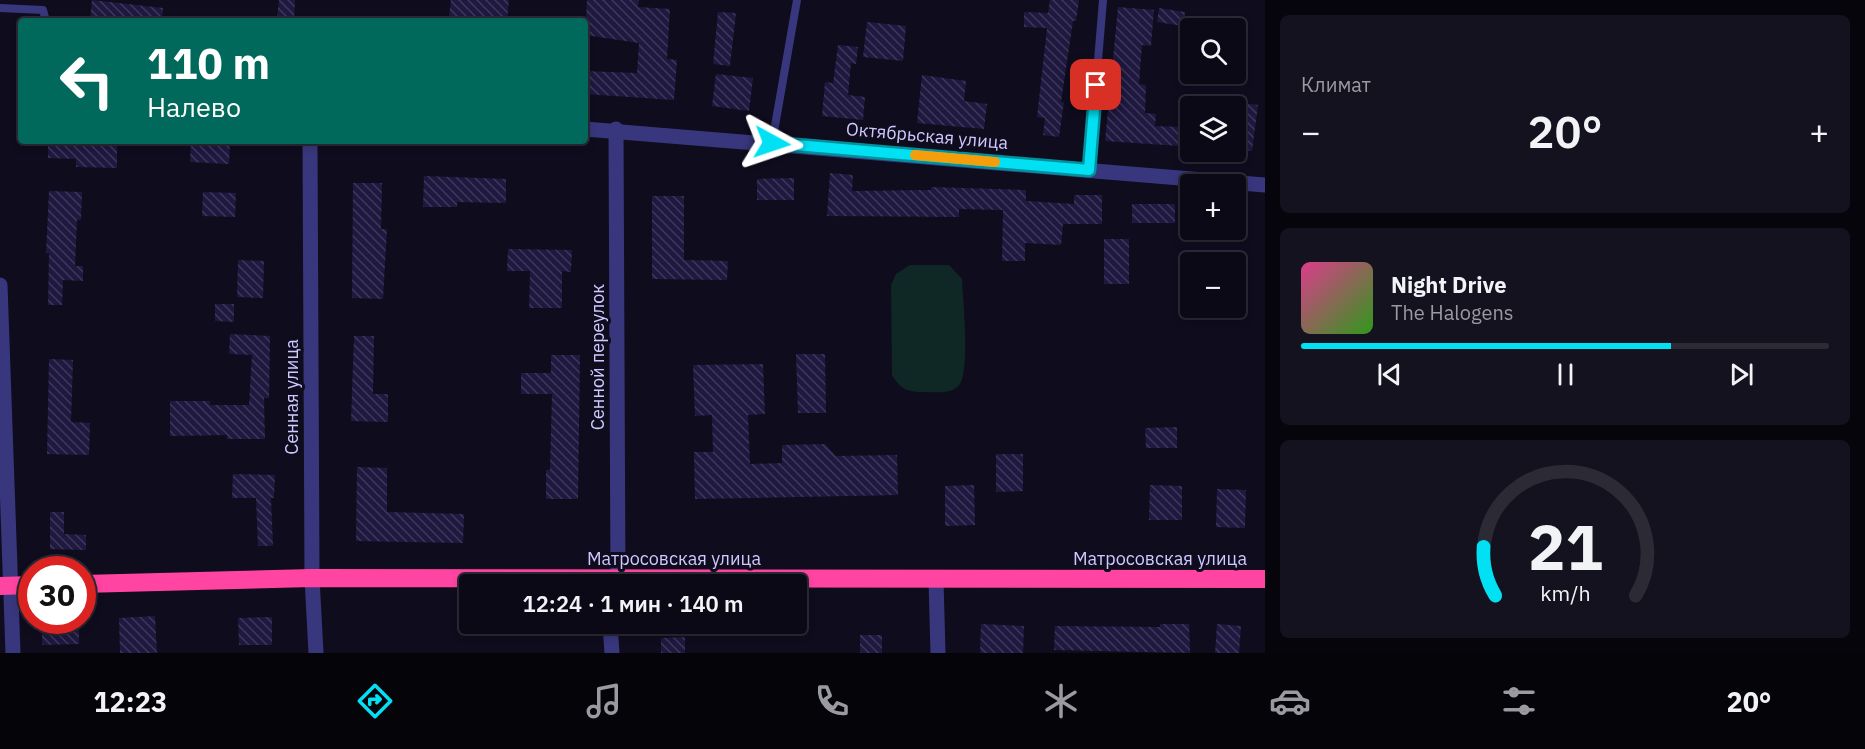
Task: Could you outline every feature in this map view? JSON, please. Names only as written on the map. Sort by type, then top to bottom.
[{"type":"highway","name":"Матросовская улица","points":[[96,584],[312,578],[459,580]]},
{"type":"highway","name":"Матросовская улица","points":[[807,581],[1265,579]]},
{"type":"street","name":"Октябрьская улица","points":[[588,129],[616,129],[1265,185]]},
{"type":"street","name":"Сенной переулок","points":[[616,129],[619,574]]},
{"type":"street","name":"Сенная улица","points":[[310,144],[312,578],[316,653]]},
{"type":"street","points":[[0,285],[6,586],[13,653]]},
{"type":"street","points":[[936,580],[938,653]]},
{"type":"street","points":[[611,634],[612,653]]},
{"type":"lane","points":[[772,143],[797,0]]},
{"type":"lane","points":[[1089,170],[1103,0]]},
{"type":"lane","points":[[0,8],[43,10],[45,18]]},
{"type":"green space","points":[[910,265],[949,265],[962,279],[965,364],[960,384],[953,390],[909,391],[902,387],[892,375],[891,285],[896,274]]},
{"type":"building","points":[[92,0],[163,8],[162,18],[90,18]]},
{"type":"building","points":[[279,0],[295,0],[294,18],[277,17]]},
{"type":"building","points":[[451,0],[509,0],[507,18],[449,17]]},
{"type":"building","points":[[587,0],[639,0],[638,7],[670,9],[667,59],[677,60],[674,100],[588,94],[588,71],[637,73],[639,43],[588,35],[588,18],[586,18]]},
{"type":"building","points":[[1050,0],[1079,0],[1076,21],[1073,21],[1061,102],[1064,102],[1059,137],[1043,135],[1045,118],[1037,117],[1047,28],[1024,27],[1024,12],[1048,13]]},
{"type":"building","points":[[1118,7],[1154,10],[1151,46],[1142,45],[1139,84],[1146,85],[1145,113],[1156,114],[1155,126],[1180,127],[1180,146],[1105,141]]},
{"type":"building","points":[[1159,8],[1185,12],[1184,18],[1180,18],[1180,26],[1157,22]]},
{"type":"building","points":[[718,12],[736,13],[730,66],[713,64]]},
{"type":"building","points":[[867,22],[906,26],[903,61],[863,57]]},
{"type":"building","points":[[838,45],[858,47],[856,64],[851,63],[848,95],[865,97],[863,120],[822,116],[825,82],[833,83]]},
{"type":"building","points":[[716,74],[753,78],[749,111],[712,106]]},
{"type":"building","points":[[922,75],[966,81],[964,101],[987,104],[984,129],[917,123]]},
{"type":"building","points":[[1246,103],[1258,105],[1252,151],[1246,150]]},
{"type":"building","points":[[48,144],[117,144],[117,168],[76,167],[76,159],[48,158]]},
{"type":"building","points":[[191,144],[230,144],[229,164],[190,162]]},
{"type":"building","points":[[830,173],[853,175],[852,191],[931,190],[931,187],[1026,190],[1026,201],[1074,204],[1074,195],[1102,195],[1102,224],[1063,224],[1061,245],[1025,243],[1025,261],[1002,261],[1003,210],[959,209],[959,217],[827,216]]},
{"type":"building","points":[[424,176],[506,179],[506,203],[457,202],[457,207],[423,207]]},
{"type":"building","points":[[794,178],[794,200],[757,200],[757,179]]},
{"type":"building","points":[[353,183],[382,183],[381,229],[387,229],[383,299],[352,298]]},
{"type":"building","points":[[49,191],[82,192],[81,220],[77,220],[75,266],[83,266],[83,281],[63,280],[62,305],[48,305],[49,253],[46,253]]},
{"type":"building","points":[[203,192],[236,193],[235,217],[202,216]]},
{"type":"building","points":[[652,196],[684,196],[684,260],[728,261],[727,280],[652,279]]},
{"type":"building","points":[[1132,204],[1175,204],[1175,223],[1132,223]]},
{"type":"building","points":[[1104,239],[1129,239],[1129,284],[1104,284]]},
{"type":"building","points":[[508,249],[572,250],[571,272],[562,271],[562,308],[529,308],[530,271],[507,271]]},
{"type":"building","points":[[238,260],[264,261],[263,298],[237,297]]},
{"type":"building","points":[[215,304],[234,304],[234,322],[215,321]]},
{"type":"building","points":[[230,334],[270,336],[269,398],[264,398],[265,439],[227,439],[227,435],[170,436],[170,401],[210,401],[210,405],[249,405],[252,355],[229,354]]},
{"type":"building","points":[[354,336],[374,336],[373,394],[388,394],[388,422],[351,421]]},
{"type":"building","points":[[796,354],[825,354],[826,413],[798,413]]},
{"type":"building","points":[[551,355],[580,355],[578,499],[546,499],[546,470],[550,470],[552,394],[521,394],[521,373],[551,373]]},
{"type":"building","points":[[49,359],[73,360],[71,422],[90,423],[89,455],[47,454]]},
{"type":"building","points":[[763,364],[765,414],[748,415],[750,464],[782,463],[782,445],[825,444],[836,456],[897,455],[898,495],[695,499],[694,452],[713,452],[712,415],[695,416],[693,365]]},
{"type":"building","points":[[1177,427],[1177,448],[1146,448],[1145,428]]},
{"type":"building","points":[[996,454],[1023,454],[1023,491],[996,492]]},
{"type":"building","points":[[357,467],[387,468],[387,512],[464,514],[463,543],[356,541]]},
{"type":"building","points":[[233,474],[275,475],[274,498],[271,498],[273,546],[258,546],[256,498],[232,498]]},
{"type":"building","points":[[974,485],[975,525],[945,526],[945,486]]},
{"type":"building","points":[[1150,485],[1182,486],[1182,520],[1149,520]]},
{"type":"building","points":[[1217,489],[1246,490],[1245,528],[1216,527]]},
{"type":"building","points":[[50,512],[64,512],[64,534],[86,535],[86,550],[50,549]]},
{"type":"building","points":[[155,616],[157,653],[120,653],[119,618]]},
{"type":"building","points":[[272,617],[272,645],[239,645],[238,618]]},
{"type":"building","points":[[981,624],[1024,626],[1023,653],[980,653]]},
{"type":"building","points":[[1160,624],[1189,624],[1190,653],[1054,650],[1055,626],[1160,627]]},
{"type":"building","points":[[1217,624],[1241,626],[1239,653],[1215,653]]},
{"type":"building","points":[[42,634],[79,634],[79,644],[42,645]]},
{"type":"building","points":[[860,635],[882,635],[882,653],[860,653]]},
{"type":"building","points":[[685,637],[685,653],[661,653],[661,638]]},
{"type":"slow traffic","points":[[915,155],[995,162]]},
{"type":"route","points":[[772,143],[1089,170],[1096,85]]}]
